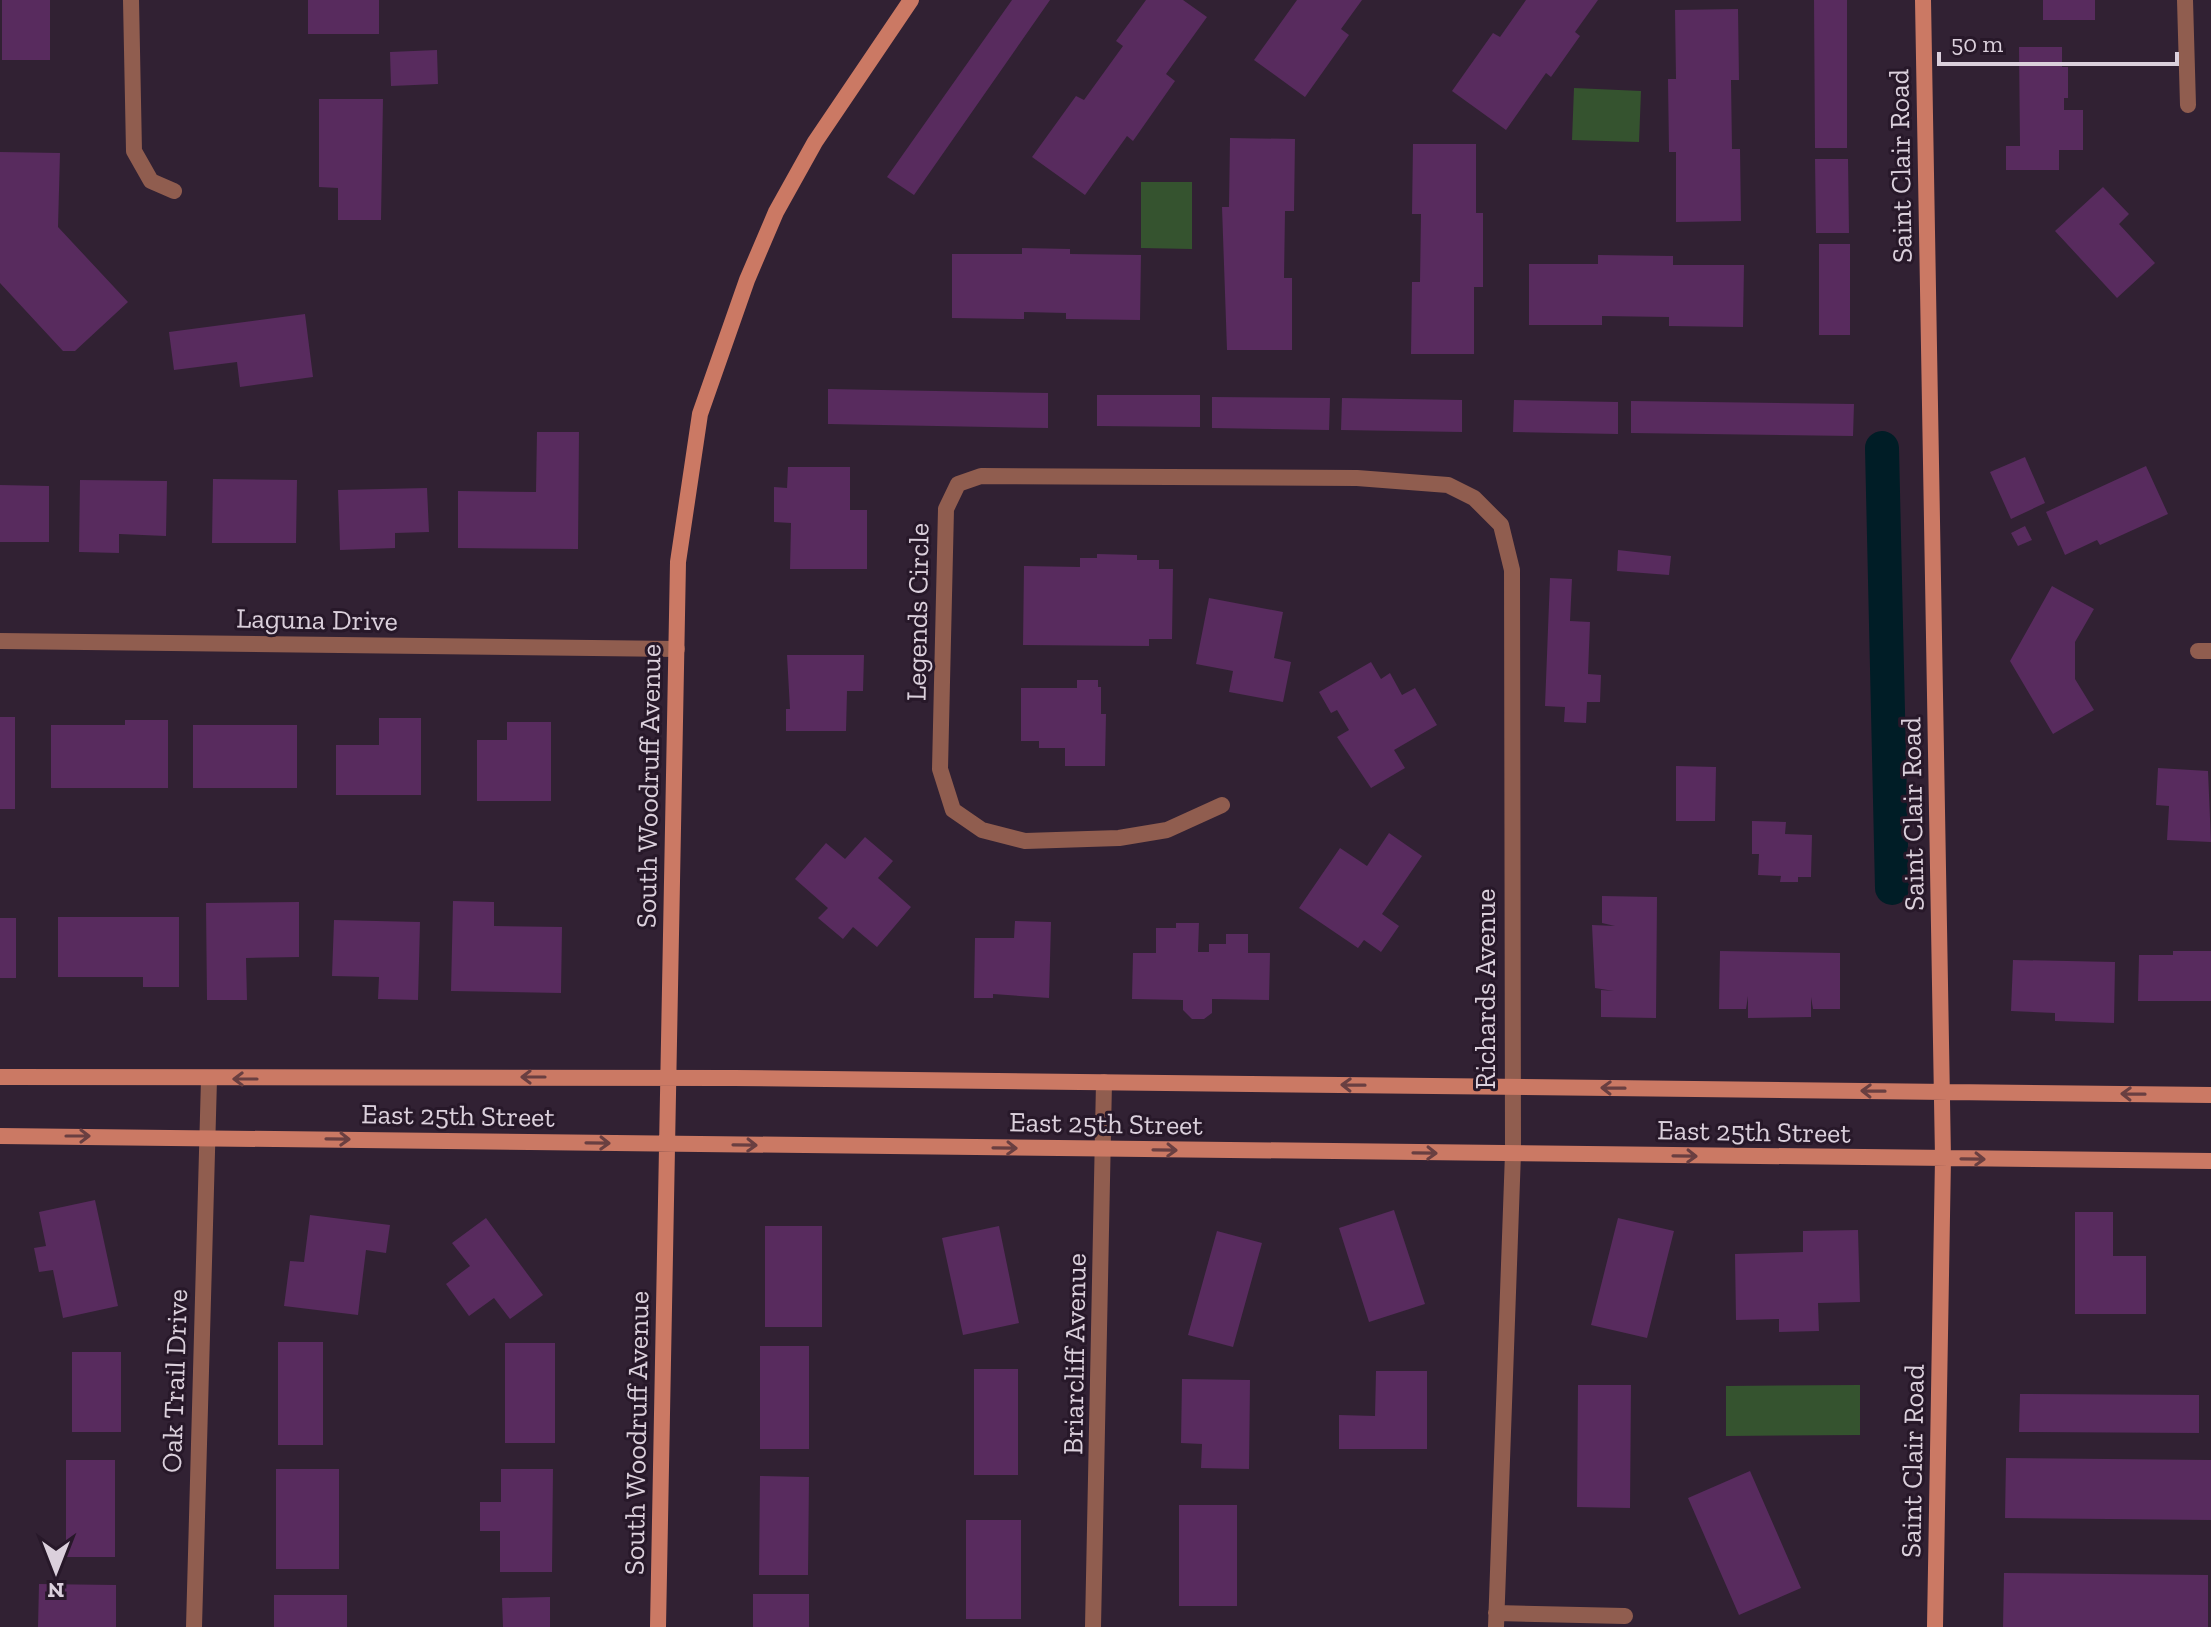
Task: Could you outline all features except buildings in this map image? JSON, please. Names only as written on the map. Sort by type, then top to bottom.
[{"type":"street","points":[[131,0],[134,151],[151,181],[174,191]]},
{"type":"street","name":"South Woodruff Avenue","points":[[658,1627],[678,562],[700,414],[747,280],[776,212],[815,142],[911,0]]},
{"type":"street","name":"Saint Clair Road","points":[[1923,0],[1943,1158],[1935,1627]]},
{"type":"street","points":[[2185,0],[2188,105]]},
{"type":"street","name":"Legends Circle","points":[[1222,805],[1167,830],[1119,838],[1025,841],[982,830],[953,810],[940,769],[946,509],[958,484],[981,476],[1357,478]]},
{"type":"street","name":"Richards Avenue","points":[[1357,478],[1448,485],[1474,498],[1501,525],[1512,570],[1510,1087],[1513,1153],[1496,1620],[1625,1616]]},
{"type":"street","name":"Laguna Drive","points":[[0,641],[677,649]]},
{"type":"street","name":"East 25th Street","points":[[0,1077],[667,1077],[2211,1095]]},
{"type":"street","name":"Oak Trail Drive","points":[[194,1627],[209,1079]]},
{"type":"street","name":"Briarcliff Avenue","points":[[1093,1627],[1104,1082]]},
{"type":"street","name":"East 25th Street","points":[[0,1136],[2211,1161]]},
{"type":"green space","points":[[1574,88],[1641,91],[1639,142],[1572,140]]},
{"type":"green space","points":[[1141,182],[1192,182],[1192,249],[1141,248]]},
{"type":"green space","points":[[1860,1385],[1860,1435],[1726,1436],[1726,1386]]},
{"type":"waterway","points":[[1882,448],[1892,888]]}]
